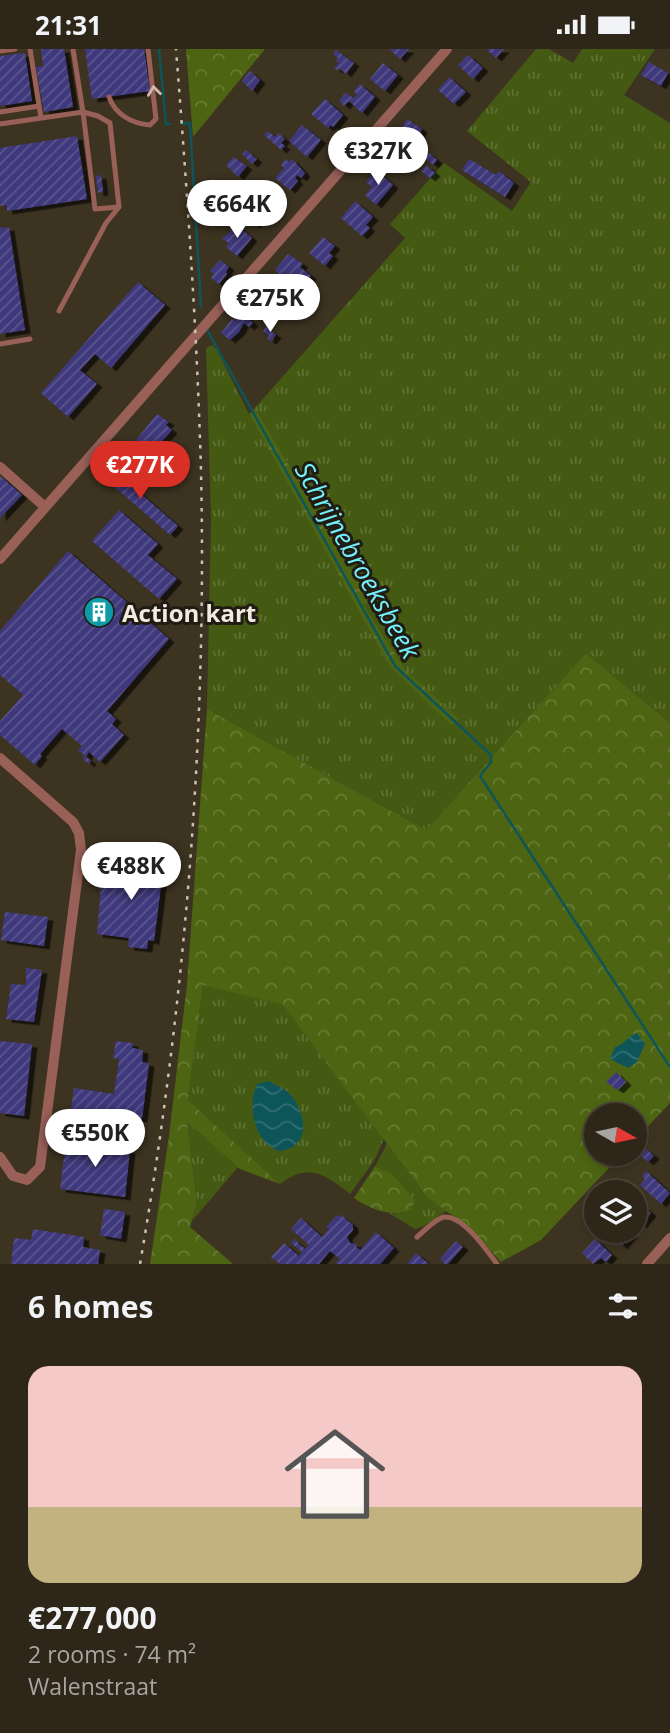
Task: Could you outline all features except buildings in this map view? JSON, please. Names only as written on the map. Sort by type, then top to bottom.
[{"type":"street","points":[[0,559],[447,49]]},
{"type":"street","points":[[0,467],[45,507]]},
{"type":"street","points":[[0,758],[73,822],[79,833],[81,850],[40,1167],[27,1179],[13,1176],[0,1157]]},
{"type":"street","points":[[647,1264],[670,1238]]},
{"type":"lane","points":[[0,51],[15,49]]},
{"type":"lane","points":[[30,49],[41,118]]},
{"type":"lane","points":[[73,49],[95,209],[119,207]]},
{"type":"lane","points":[[109,97],[113,107],[131,121],[150,125],[156,119],[148,49]]},
{"type":"lane","points":[[0,111],[39,106]]},
{"type":"lane","points":[[0,124],[83,112],[110,123],[119,207],[106,223],[59,311]]},
{"type":"lane","points":[[0,344],[30,339]]},
{"type":"lane","points":[[417,1237],[441,1217],[449,1217],[462,1224],[497,1264]]},
{"type":"green space","points":[[186,49],[265,49],[193,137]]},
{"type":"green space","points":[[536,49],[549,49],[573,63],[582,49],[655,49],[624,95],[670,123],[670,723],[586,653],[426,830],[207,709],[211,518],[206,348],[212,345],[217,350],[249,414],[388,664],[407,672],[363,604],[369,599],[255,408],[405,238],[390,224],[444,163],[512,211],[531,182],[467,131]]},
{"type":"green space","points":[[255,408],[369,599],[363,604],[407,672],[459,719],[451,725],[388,664],[249,414]]},
{"type":"green space","points":[[586,653],[670,723],[670,1103],[648,1126],[648,1103],[584,1103],[584,1166],[611,1166],[598,1180],[584,1180],[584,1194],[541,1240],[501,1262],[472,1230],[427,1197],[283,1005],[203,985],[188,1100],[280,1184],[240,1169],[187,1122],[197,1202],[190,1227],[233,1264],[150,1264],[187,984],[207,709],[426,830]]},
{"type":"green space","points":[[203,984],[283,1005],[384,1139],[374,1161],[350,1194],[325,1176],[316,1173],[300,1173],[280,1184],[188,1100]]},
{"type":"green space","points":[[187,1122],[238,1167],[192,1221],[197,1202]]},
{"type":"green space","points":[[387,1144],[427,1197],[446,1211],[424,1226],[415,1229],[389,1213],[403,1213],[414,1205],[392,1174],[375,1166]]},
{"type":"green space","points":[[375,1166],[392,1174],[415,1201],[411,1210],[389,1213],[367,1206],[354,1198]]},
{"type":"water","points":[[637,1033],[645,1044],[637,1062],[628,1068],[610,1059],[615,1047]]},
{"type":"water","points":[[269,1081],[289,1093],[300,1110],[303,1128],[301,1137],[297,1144],[289,1149],[278,1151],[267,1144],[254,1120],[253,1105],[257,1084]]},
{"type":"waterway","name":"Schrijnebroeksbeek","points":[[159,49],[166,124],[170,124]]},
{"type":"waterway","name":"Schrijnebroeksbeek","points":[[183,124],[190,123],[201,307]]},
{"type":"waterway","name":"Schrijnebroeksbeek","points":[[207,330],[395,666],[491,755],[491,762],[480,776],[670,1067]]},
{"type":"railway","points":[[140,1264],[156,1166],[181,968],[190,869],[200,670],[202,570],[199,418],[176,49]]},
{"type":"place","name":"Action kart","points":[[99,612]]}]
